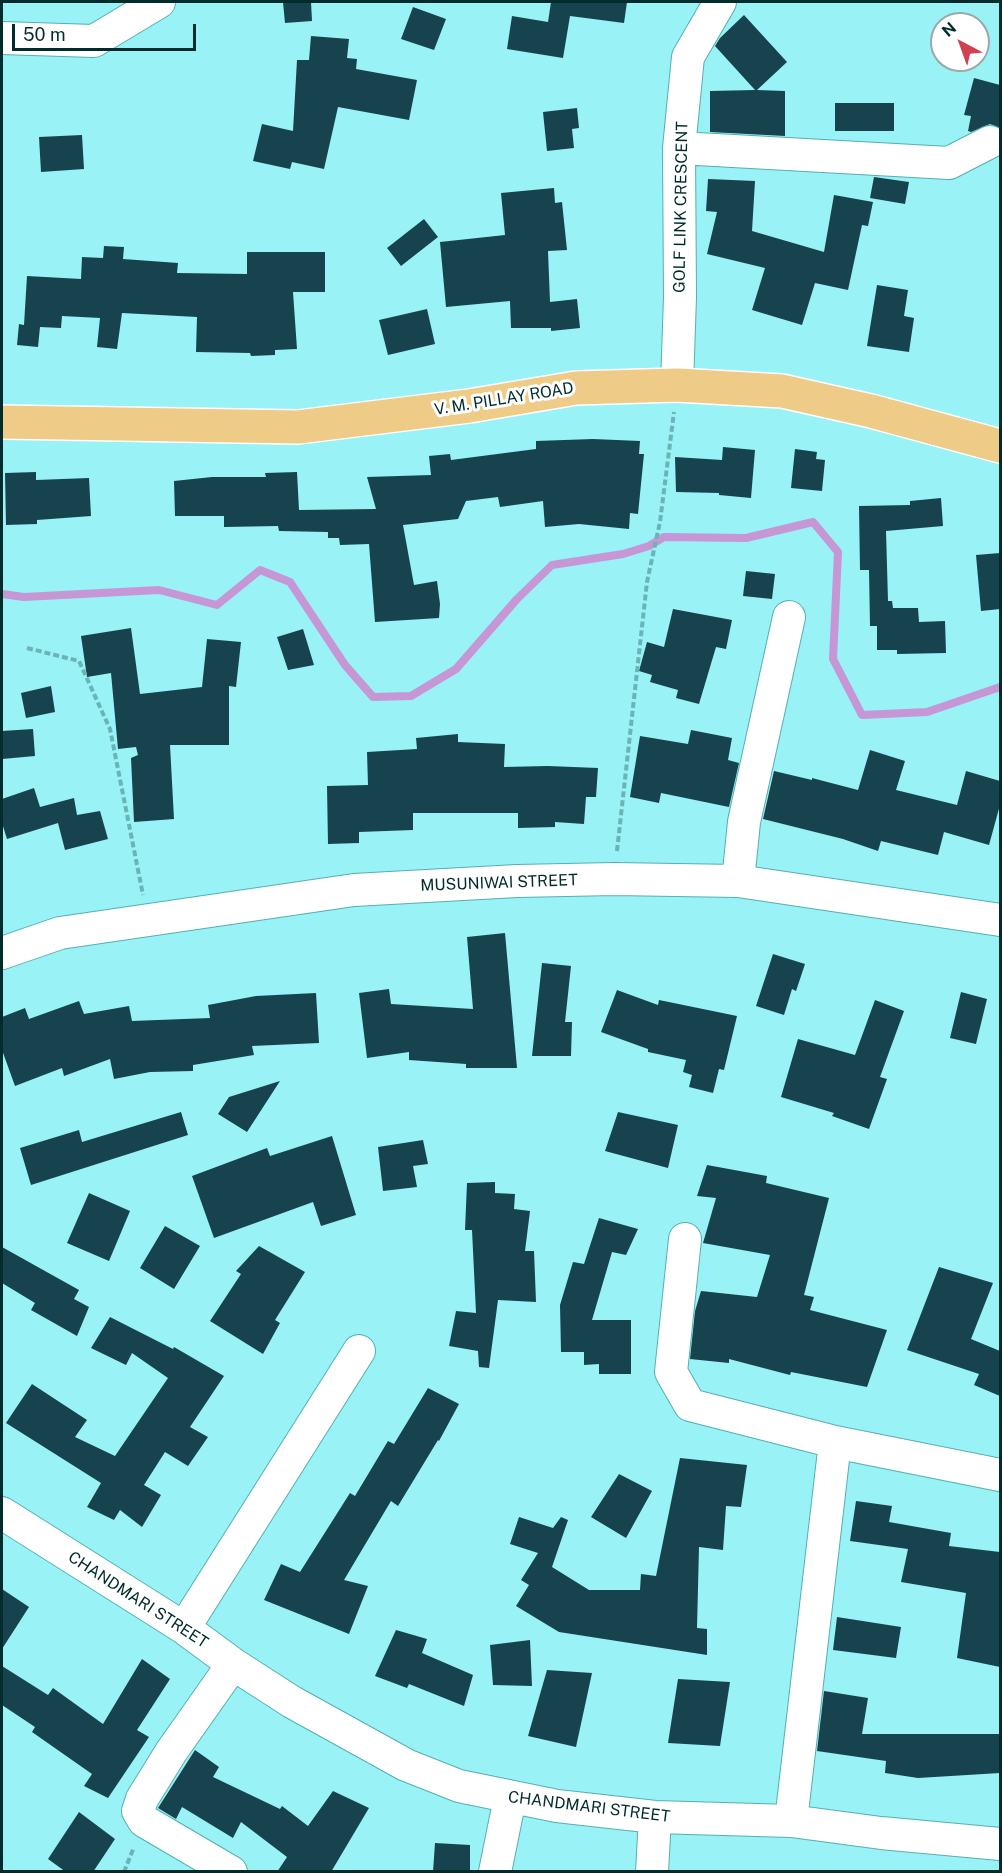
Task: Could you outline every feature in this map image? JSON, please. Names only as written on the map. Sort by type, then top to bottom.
[{"type":"main road","name":"V. M. PILLAY ROAD","points":[[2,422],[298,427],[469,406],[576,388],[677,385],[782,391],[871,411],[1000,446]]},
{"type":"street","points":[[2,38],[94,41],[159,2]]},
{"type":"street","name":"GOLF LINK CRESCENT","points":[[677,385],[680,297],[679,148],[688,57],[720,2]]},
{"type":"street","points":[[679,148],[949,163],[990,142]]},
{"type":"street","points":[[738,881],[744,822],[789,617]]},
{"type":"street","name":"MUSUNIWAI STREET","points":[[2,954],[60,933],[148,919],[354,890],[517,881],[614,879],[738,881],[1000,920]]},
{"type":"street","points":[[685,1239],[671,1372],[690,1405],[835,1442],[1000,1475]]},
{"type":"street","points":[[184,1628],[358,1351]]},
{"type":"street","points":[[791,1821],[835,1442]]},
{"type":"street","name":"CHANDMARI STREET","points":[[2,1513],[184,1628],[233,1664],[292,1702],[406,1765],[459,1786],[557,1806],[655,1817],[791,1821],[880,1833],[1000,1844]]},
{"type":"street","points":[[231,1872],[144,1821],[138,1810],[142,1799],[171,1752],[233,1664]]},
{"type":"street","points":[[495,1872],[510,1798]]},
{"type":"street","points":[[652,1872],[655,1817]]},
{"type":"path","points":[[614,879],[647,582],[660,522],[677,385]]},
{"type":"path","points":[[27,648],[79,661],[110,729],[148,919]]},
{"type":"building","points":[[283,2],[311,2],[312,21],[285,23]]},
{"type":"building","points":[[551,2],[627,2],[624,23],[570,16],[563,58],[507,49],[512,16],[548,22]]},
{"type":"building","points":[[413,7],[446,19],[434,50],[401,39]]},
{"type":"building","points":[[744,15],[787,62],[757,90],[785,91],[785,136],[710,132],[710,91],[755,90],[715,46],[720,38]]},
{"type":"building","points":[[311,36],[349,39],[347,58],[357,59],[356,69],[417,80],[409,120],[338,107],[324,169],[292,162],[290,169],[253,161],[262,124],[293,131],[297,60],[309,60]]},
{"type":"building","points":[[974,78],[1000,85],[1000,128],[990,124],[971,132],[968,131],[971,116],[964,115]]},
{"type":"building","points":[[835,103],[894,103],[894,131],[835,131]]},
{"type":"building","points":[[577,108],[579,128],[572,129],[574,148],[547,151],[543,112]]},
{"type":"building","points":[[82,135],[84,169],[41,172],[39,137]]},
{"type":"building","points":[[874,177],[909,182],[905,204],[870,198]]},
{"type":"building","points":[[708,179],[755,181],[752,231],[824,252],[834,195],[873,202],[868,226],[862,225],[848,290],[815,283],[802,325],[752,310],[765,268],[707,254],[717,212],[706,211]]},
{"type":"building","points":[[554,188],[555,203],[562,202],[567,250],[548,251],[550,302],[577,299],[580,328],[551,331],[551,328],[511,328],[510,301],[446,307],[440,242],[505,235],[501,193]]},
{"type":"building","points":[[424,219],[438,237],[401,266],[387,248]]},
{"type":"building","points":[[104,246],[124,247],[123,259],[178,263],[177,273],[247,274],[247,252],[325,252],[325,292],[293,292],[297,349],[275,350],[275,355],[251,356],[250,353],[196,352],[197,317],[122,313],[117,349],[97,347],[100,318],[62,316],[61,328],[40,327],[38,347],[17,345],[19,324],[24,325],[27,276],[81,279],[82,257],[103,258]]},
{"type":"building","points":[[877,285],[908,290],[904,316],[914,318],[909,352],[867,346]]},
{"type":"building","points":[[427,309],[435,344],[388,355],[379,320]]},
{"type":"building","points":[[593,439],[640,441],[639,454],[644,454],[638,514],[630,513],[629,529],[579,524],[545,527],[543,501],[500,507],[498,497],[466,501],[458,519],[403,525],[414,585],[437,581],[439,618],[375,622],[369,544],[340,545],[339,538],[328,538],[328,532],[279,531],[278,526],[224,527],[224,516],[175,516],[174,481],[212,477],[266,477],[265,473],[297,472],[299,510],[376,509],[367,477],[431,475],[429,456],[450,454],[451,460],[536,449],[536,441]]},
{"type":"building","points":[[723,447],[755,450],[751,498],[719,495],[719,493],[676,492],[675,457],[722,460]]},
{"type":"building","points":[[795,449],[817,452],[816,459],[825,460],[822,491],[791,488]]},
{"type":"building","points":[[36,472],[36,480],[89,478],[91,516],[37,520],[37,524],[6,525],[5,473]]},
{"type":"building","points":[[941,498],[943,526],[886,531],[888,601],[892,601],[893,608],[918,608],[919,622],[945,621],[946,653],[897,654],[897,650],[877,650],[877,626],[870,626],[869,570],[860,570],[859,506],[910,505],[910,501]]},
{"type":"building","points":[[1000,553],[1000,609],[981,611],[976,555]]},
{"type":"building","points":[[746,571],[775,574],[772,599],[743,596]]},
{"type":"building","points":[[673,609],[732,620],[726,649],[716,647],[699,704],[676,698],[678,690],[650,682],[652,675],[639,671],[647,642],[664,647]]},
{"type":"building","points":[[131,628],[140,694],[202,687],[207,639],[241,642],[236,687],[229,686],[229,745],[170,745],[174,819],[134,822],[131,758],[138,755],[136,747],[118,749],[111,673],[87,677],[81,636]]},
{"type":"building","points":[[303,629],[314,665],[288,670],[277,637]]},
{"type":"building","points":[[51,686],[55,712],[26,718],[21,693]]},
{"type":"building","points":[[33,729],[35,756],[2,759],[2,731]]},
{"type":"building","points":[[691,730],[732,738],[728,760],[739,763],[729,807],[661,793],[659,803],[630,797],[640,736],[688,744]]},
{"type":"building","points":[[458,734],[458,742],[505,744],[504,767],[598,768],[596,797],[586,797],[584,824],[555,822],[555,827],[518,828],[518,813],[413,813],[413,830],[359,832],[359,843],[328,844],[327,786],[368,785],[367,752],[417,749],[416,738]]},
{"type":"building","points":[[870,750],[905,761],[896,790],[957,805],[966,771],[1000,781],[1000,805],[989,845],[944,832],[938,855],[881,841],[878,851],[843,839],[763,819],[774,771],[858,790]]},
{"type":"building","points":[[34,788],[40,807],[74,798],[77,815],[100,811],[108,839],[65,850],[58,823],[7,839],[2,823],[2,799]]},
{"type":"building","points":[[505,933],[517,1068],[466,1068],[466,1064],[409,1060],[409,1052],[367,1058],[359,993],[389,989],[391,1004],[473,1009],[467,937]]},
{"type":"building","points":[[773,954],[805,964],[796,991],[792,989],[784,1015],[756,1006]]},
{"type":"building","points":[[542,963],[571,966],[565,1022],[572,1022],[571,1056],[532,1056]]},
{"type":"building","points":[[617,990],[658,1005],[659,1000],[737,1016],[724,1070],[719,1069],[713,1093],[689,1087],[692,1075],[683,1072],[686,1060],[648,1052],[648,1049],[601,1032]]},
{"type":"building","points":[[961,992],[987,999],[976,1044],[950,1038]]},
{"type":"building","points":[[316,993],[319,1043],[252,1046],[254,1055],[193,1065],[193,1071],[150,1072],[114,1079],[110,1059],[64,1076],[62,1068],[15,1086],[2,1050],[2,1017],[25,1008],[29,1019],[79,1001],[84,1014],[129,1006],[132,1021],[210,1018],[208,1005],[256,996]]},
{"type":"building","points":[[875,1000],[904,1011],[880,1077],[887,1079],[869,1129],[832,1116],[834,1113],[781,1097],[798,1039],[855,1055]]},
{"type":"building","points":[[280,1081],[247,1132],[218,1114],[229,1097]]},
{"type":"building","points":[[181,1112],[188,1135],[31,1185],[20,1148],[79,1130],[82,1142]]},
{"type":"building","points":[[618,1112],[678,1125],[668,1168],[605,1151]]},
{"type":"building","points":[[332,1136],[356,1215],[321,1226],[313,1202],[214,1238],[192,1176],[267,1148],[270,1156]]},
{"type":"building","points":[[423,1140],[428,1164],[413,1166],[417,1187],[383,1191],[378,1147]]},
{"type":"building","points":[[707,1165],[767,1176],[766,1183],[829,1198],[804,1295],[814,1297],[810,1310],[887,1330],[867,1387],[791,1372],[790,1375],[729,1359],[729,1363],[690,1359],[695,1311],[701,1291],[757,1297],[770,1255],[703,1243],[716,1198],[697,1196]]},
{"type":"building","points":[[495,1182],[495,1193],[515,1194],[514,1209],[530,1211],[525,1251],[534,1251],[536,1302],[498,1300],[489,1368],[479,1367],[478,1351],[449,1346],[456,1311],[476,1313],[472,1230],[465,1230],[467,1183]]},
{"type":"building","points":[[89,1193],[130,1211],[109,1261],[67,1243]]},
{"type":"building","points":[[599,1218],[638,1229],[626,1255],[612,1252],[592,1320],[631,1320],[631,1374],[599,1374],[599,1364],[584,1365],[584,1352],[561,1352],[560,1305],[573,1262],[584,1264]]},
{"type":"building","points":[[165,1226],[200,1246],[174,1289],[140,1268]]},
{"type":"building","points":[[259,1246],[305,1272],[275,1320],[280,1323],[263,1354],[210,1321],[241,1274],[236,1271]]},
{"type":"building","points":[[2,1247],[79,1290],[74,1299],[89,1307],[77,1336],[31,1310],[35,1303],[2,1283]]},
{"type":"building","points":[[939,1267],[993,1283],[971,1339],[1000,1351],[1000,1396],[974,1385],[979,1374],[907,1350]]},
{"type":"building","points":[[110,1317],[173,1349],[174,1347],[224,1376],[190,1427],[208,1437],[188,1466],[165,1452],[144,1485],[161,1495],[142,1527],[120,1510],[114,1520],[87,1507],[101,1483],[6,1423],[32,1384],[87,1420],[75,1437],[115,1456],[168,1378],[132,1353],[126,1365],[91,1348]]},
{"type":"building","points":[[428,1388],[459,1404],[439,1441],[398,1506],[391,1501],[344,1580],[368,1586],[349,1634],[264,1600],[281,1564],[300,1572],[350,1493],[355,1496],[388,1441],[394,1444]]},
{"type":"building","points":[[680,1458],[747,1465],[741,1507],[726,1506],[723,1550],[699,1547],[697,1628],[707,1629],[707,1655],[559,1632],[516,1606],[529,1585],[521,1580],[538,1553],[510,1544],[519,1517],[553,1528],[561,1517],[568,1520],[552,1567],[589,1590],[640,1590],[641,1574],[656,1576]]},
{"type":"building","points":[[619,1474],[652,1491],[626,1538],[591,1517]]},
{"type":"building","points":[[856,1501],[892,1506],[889,1522],[951,1533],[949,1546],[1000,1552],[1000,1667],[957,1658],[966,1593],[901,1582],[908,1549],[850,1541]]},
{"type":"building","points":[[2,1589],[29,1607],[2,1649]]},
{"type":"building","points":[[837,1617],[901,1627],[896,1658],[833,1650]]},
{"type":"building","points":[[396,1630],[427,1639],[422,1653],[473,1675],[464,1706],[409,1684],[407,1688],[375,1676]]},
{"type":"building","points":[[530,1640],[532,1686],[493,1685],[490,1645]]},
{"type":"building","points":[[142,1659],[170,1679],[137,1730],[149,1737],[108,1798],[84,1786],[92,1774],[32,1732],[35,1727],[2,1705],[2,1666],[48,1695],[53,1688],[103,1724]]},
{"type":"building","points":[[547,1670],[592,1673],[576,1747],[528,1736]]},
{"type":"building","points":[[678,1679],[730,1682],[720,1746],[668,1743]]},
{"type":"building","points":[[824,1691],[868,1698],[862,1734],[1000,1734],[1000,1773],[918,1778],[885,1773],[886,1761],[817,1751]]},
{"type":"building","points":[[195,1750],[219,1767],[213,1777],[280,1809],[282,1806],[308,1826],[333,1791],[369,1808],[331,1872],[277,1872],[287,1857],[241,1822],[233,1838],[182,1807],[176,1819],[158,1808]]},
{"type":"building","points":[[79,1812],[115,1839],[93,1872],[66,1872],[48,1859]]},
{"type":"building","points":[[435,1843],[470,1845],[470,1872],[433,1872]]},
{"type":"waterway","points":[[2,594],[24,597],[159,590],[217,605],[260,570],[290,582],[345,665],[373,697],[411,696],[456,669],[517,599],[552,565],[623,554],[649,546],[664,537],[746,538],[813,522],[838,552],[833,659],[862,715],[927,712],[1000,687]]}]
